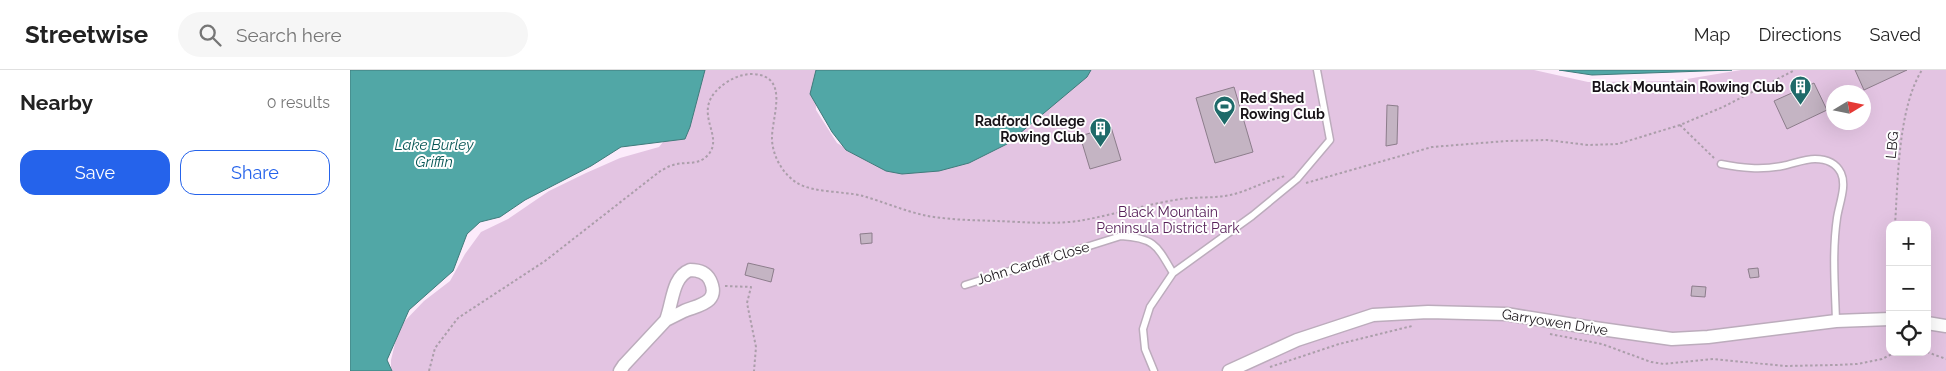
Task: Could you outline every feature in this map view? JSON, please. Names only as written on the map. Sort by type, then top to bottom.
[{"type":"street","points":[[620,371],[666,320],[685,310],[704,305],[710,299],[712,285],[703,272],[690,270],[682,273],[676,281],[675,293],[666,320]]},
{"type":"street","name":"Garryowen Drive","points":[[1229,371],[1297,340],[1373,315],[1428,312],[1506,314],[1672,339],[1708,337],[1836,321],[1886,319]]},
{"type":"street","points":[[1931,324],[1946,326]]},
{"type":"lane","points":[[1154,371],[1145,349],[1143,329],[1150,308],[1173,273],[1252,216],[1297,180],[1330,140],[1317,70]]},
{"type":"lane","points":[[1721,164],[1745,169],[1761,169],[1802,160],[1822,159],[1830,162],[1840,172],[1843,187],[1834,247],[1836,321]]},
{"type":"lane","name":"John Cardiff Close","points":[[965,285],[1121,236],[1144,239],[1153,243],[1173,273]]},
{"type":"path","points":[[430,371],[435,348],[458,318],[545,261],[659,172],[673,164],[699,161],[707,156],[713,142],[713,133],[707,114],[708,104],[712,95],[730,80],[746,74],[761,75],[767,78],[775,87],[777,100],[772,143],[782,169],[795,182],[805,187],[848,192],[925,216],[1031,223],[1083,220],[1182,199],[1226,196],[1291,175],[1301,185],[1432,147],[1514,140],[1547,140],[1588,145],[1618,144],[1680,125],[1723,107],[1795,70]]},
{"type":"path","name":"LBG","points":[[1894,221],[1907,103],[1916,79],[1922,70]]},
{"type":"path","points":[[1680,125],[1721,164]]},
{"type":"path","points":[[712,285],[752,287],[747,303],[756,347],[754,371]]},
{"type":"path","points":[[1262,369],[1339,344],[1416,324]]},
{"type":"path","points":[[1548,334],[1602,344],[1651,362],[1664,364],[1714,359],[1784,366],[1835,365],[1866,362],[1888,356]]},
{"type":"path","points":[[1931,354],[1946,360]]},
{"type":"green space","name":"Black Mountain Peninsula District Park","points":[[701,70],[825,70],[815,84],[816,110],[837,143],[874,165],[916,172],[1083,70],[1534,70],[1588,82],[1675,81],[1741,70],[1946,70],[1946,371],[391,371],[391,360],[399,327],[424,301],[450,281],[465,254],[481,232],[508,219],[549,191],[586,173],[620,158],[659,147],[676,126]]},
{"type":"water","name":"Lake Burley Griffin","points":[[350,70],[705,70],[685,139],[621,147],[591,166],[525,200],[500,217],[480,222],[467,234],[453,271],[409,310],[387,360],[392,371],[350,371]]},
{"type":"water","points":[[816,70],[1091,70],[1087,77],[1007,144],[969,163],[939,171],[902,174],[886,171],[846,150],[832,132],[810,94]]},
{"type":"water","points":[[1559,70],[1732,70],[1592,75]]},
{"type":"building","points":[[1855,70],[1907,70],[1871,87],[1871,85],[1862,85]]},
{"type":"building","name":"Black Mountain Rowing Club","points":[[1814,83],[1826,110],[1787,129],[1774,101]]},
{"type":"building","name":"Red Shed Rowing Club","points":[[1234,87],[1253,152],[1215,163],[1196,98]]},
{"type":"building","points":[[1387,105],[1398,106],[1397,144],[1386,146]]},
{"type":"building","name":"Radford College Rowing Club","points":[[1111,127],[1121,160],[1090,169],[1080,136]]},
{"type":"building","points":[[872,233],[872,243],[861,244],[860,234]]},
{"type":"building","points":[[748,263],[774,269],[771,282],[745,275]]},
{"type":"building","points":[[1758,268],[1759,277],[1750,278],[1748,269]]},
{"type":"building","points":[[1692,286],[1706,287],[1705,297],[1691,296]]},
{"type":"place","name":"Black Mountain Rowing Club","points":[[1800,106]]},
{"type":"place","name":"Red Shed Rowing Club","points":[[1224,125]]},
{"type":"place","name":"Radford College Rowing Club","points":[[1101,148]]}]
